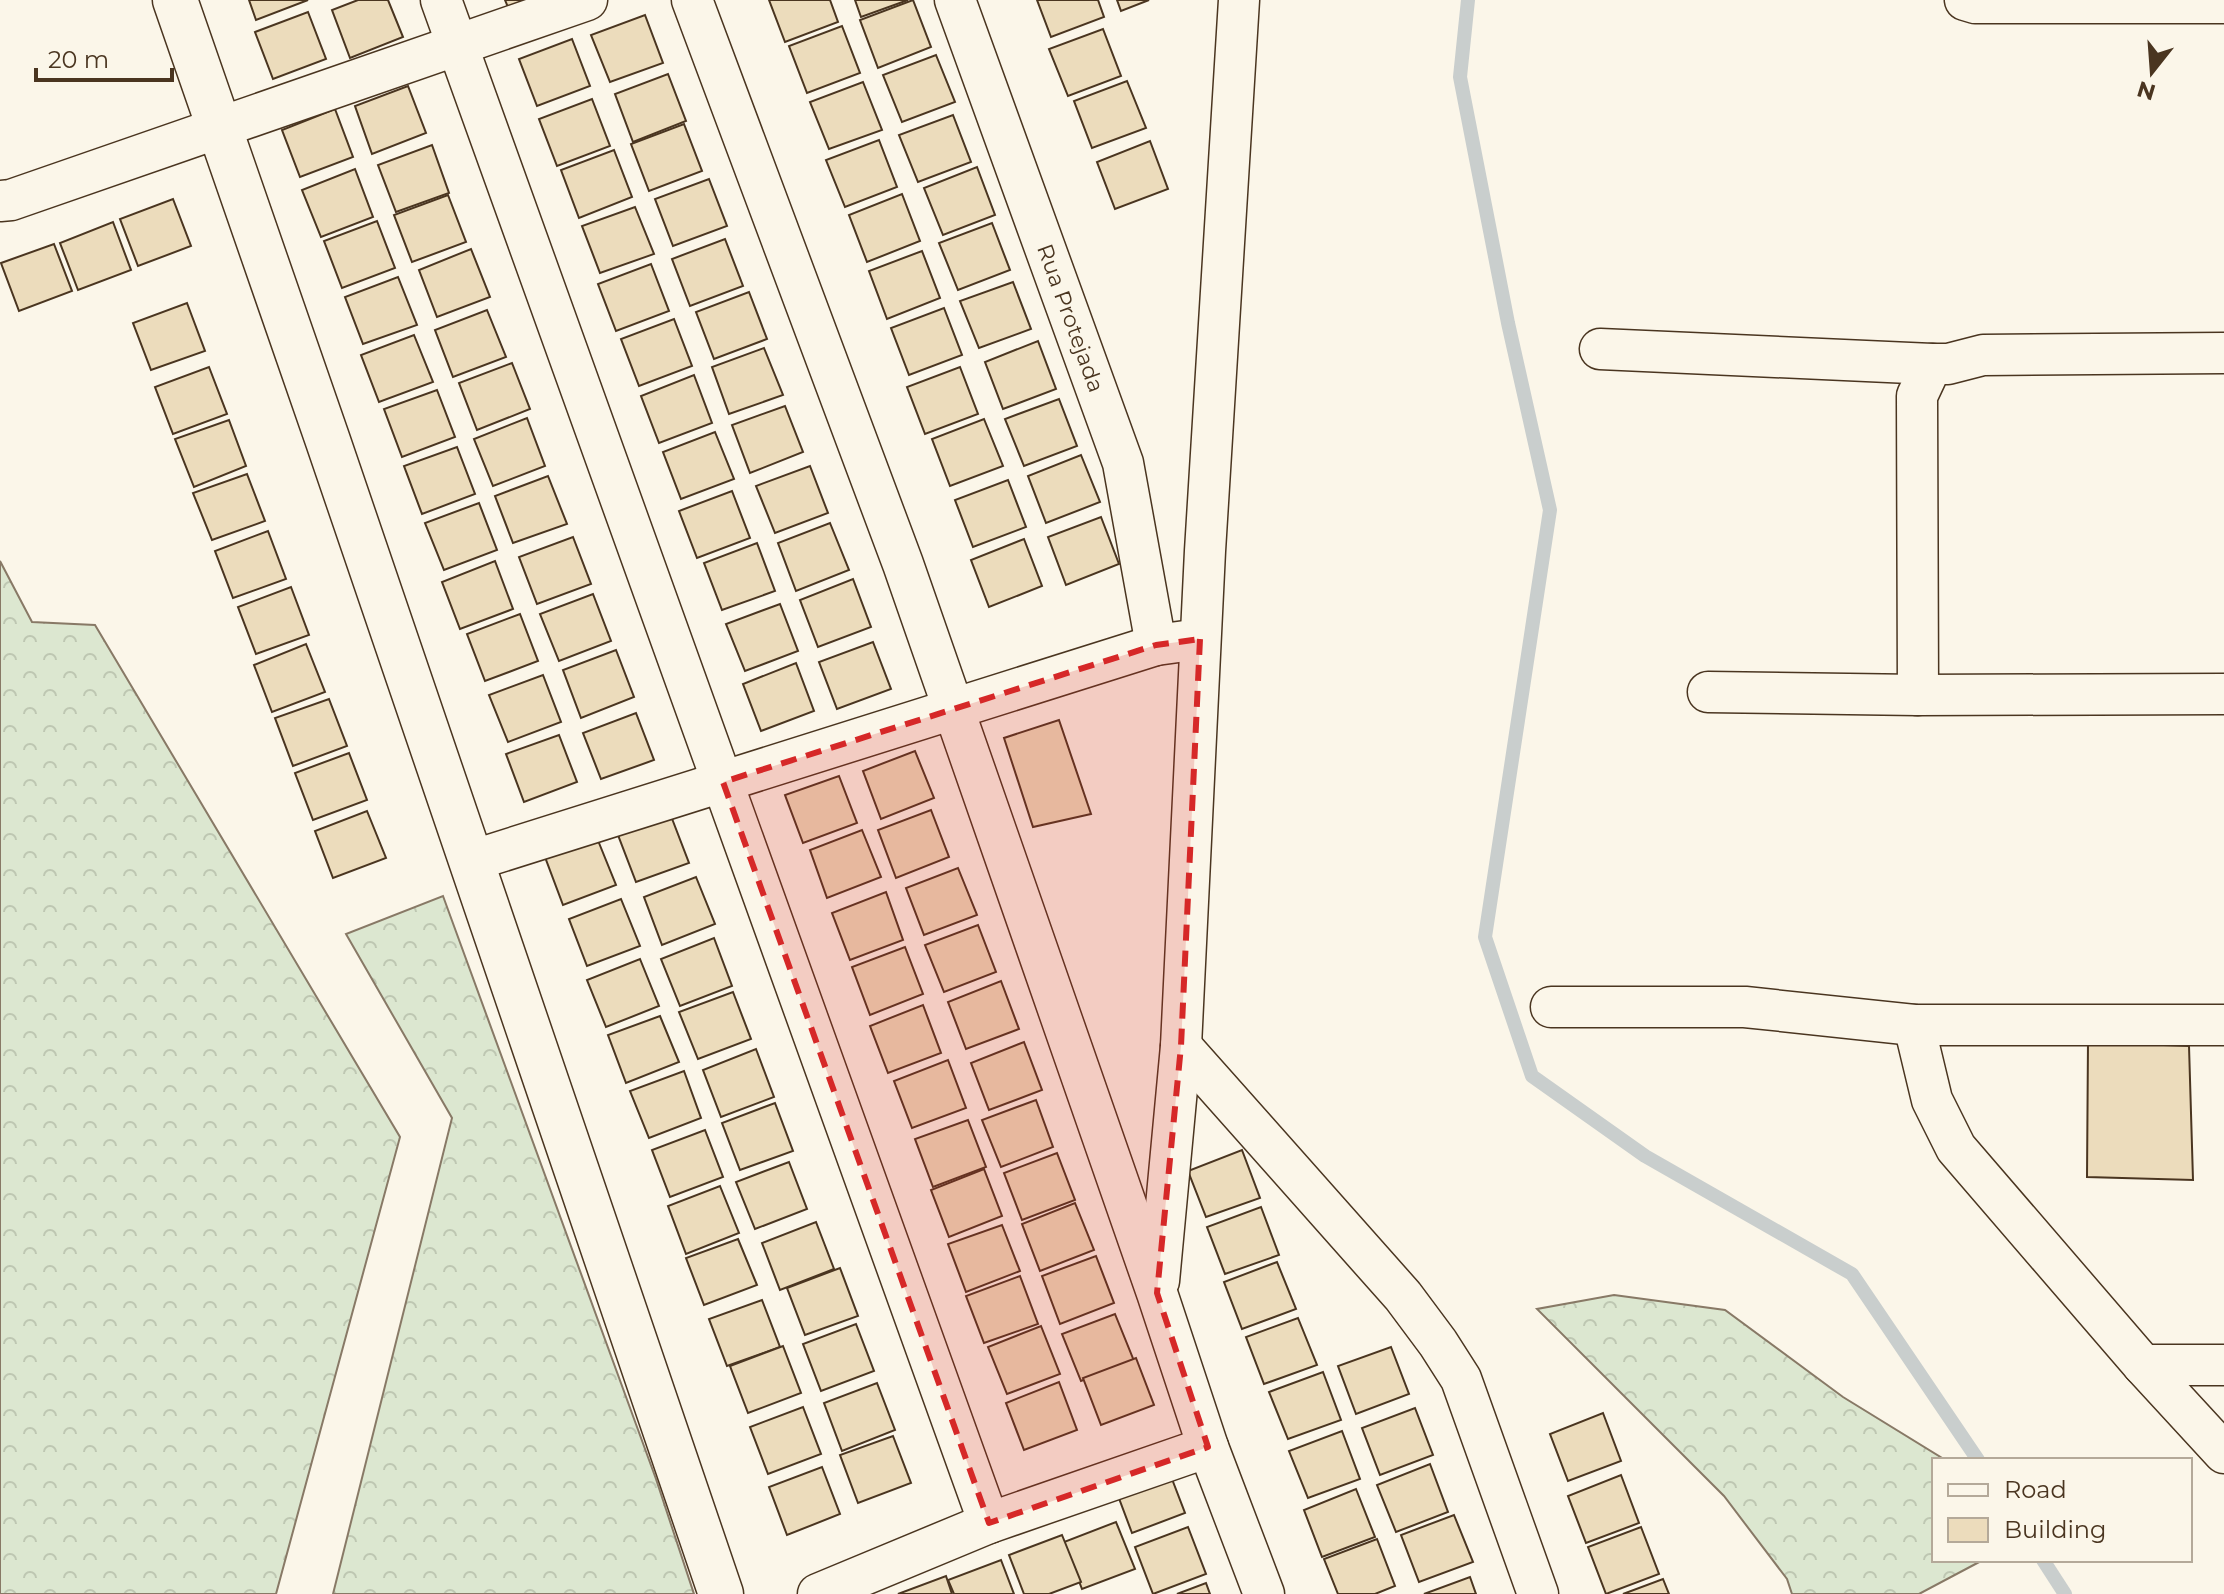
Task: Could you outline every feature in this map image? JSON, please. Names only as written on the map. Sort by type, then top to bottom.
[{"type":"street","points":[[175,0],[721,1594]]},
{"type":"street","points":[[441,0],[989,1523]]},
{"type":"street","points":[[0,201],[11,200],[587,0]]},
{"type":"street","points":[[692,0],[903,564],[1208,1447],[1264,1594]]},
{"type":"street","name":"Rua Protejada","points":[[955,0],[1123,463],[1156,645]]},
{"type":"street","points":[[1157,1293],[1181,1046],[1200,639],[1239,0]]},
{"type":"street","points":[[1965,0],[1975,3],[2224,3]]},
{"type":"street","points":[[1600,349],[1932,364],[1948,364],[1983,355],[2224,353]]},
{"type":"street","points":[[1918,695],[1917,396],[1932,364]]},
{"type":"street","points":[[471,861],[1156,645],[1200,639]]},
{"type":"street","points":[[1708,692],[2224,694]]},
{"type":"street","points":[[1551,1007],[1745,1007],[1914,1025],[2224,1025]]},
{"type":"street","points":[[1914,1025],[1932,1100],[1956,1148],[2143,1365],[2224,1453]]},
{"type":"street","points":[[1181,1046],[1403,1296],[1438,1343],[1461,1379],[1538,1594]]},
{"type":"street","points":[[2143,1365],[2224,1365]]},
{"type":"street","points":[[818,1594],[989,1523],[1208,1447]]},
{"type":"highlighted area","points":[[1200,639],[1181,1046],[1157,1293],[1208,1447],[989,1523],[723,782],[1156,645]]},
{"type":"green space","points":[[0,561],[32,622],[95,625],[400,1137],[276,1594],[0,1594]]},
{"type":"green space","points":[[443,896],[656,1479],[694,1594],[333,1594],[452,1118],[346,934]]},
{"type":"green space","points":[[1614,1295],[1725,1310],[1843,1397],[1942,1458],[1932,1458],[1932,1562],[1979,1562],[1919,1594],[1792,1594],[1787,1579],[1724,1496],[1537,1309]]},
{"type":"building","points":[[249,0],[308,0],[256,20]]},
{"type":"building","points":[[358,0],[388,0],[403,37],[350,58],[332,10]]},
{"type":"building","points":[[505,0],[542,0],[510,12]]},
{"type":"building","points":[[769,0],[830,0],[838,22],[785,42]]},
{"type":"building","points":[[855,0],[908,0],[861,17]]},
{"type":"building","points":[[913,0],[931,47],[878,68],[860,20]]},
{"type":"building","points":[[1037,0],[1098,0],[1104,17],[1051,37]]},
{"type":"building","points":[[1117,0],[1149,0],[1121,11]]},
{"type":"building","points":[[308,12],[326,59],[273,79],[255,32]]},
{"type":"building","points":[[645,15],[663,63],[610,82],[591,35]]},
{"type":"building","points":[[842,26],[860,73],[807,93],[789,46]]},
{"type":"building","points":[[1103,29],[1121,76],[1068,96],[1049,49]]},
{"type":"building","points":[[572,39],[590,86],[537,106],[519,59]]},
{"type":"building","points":[[936,55],[955,102],[902,122],[883,75]]},
{"type":"building","points":[[668,74],[686,121],[633,142],[615,94]]},
{"type":"building","points":[[1127,81],[1146,128],[1092,148],[1074,101]]},
{"type":"building","points":[[863,82],[882,130],[829,149],[810,102]]},
{"type":"building","points":[[408,86],[426,133],[372,154],[355,106]]},
{"type":"building","points":[[592,99],[610,146],[557,166],[539,119]]},
{"type":"building","points":[[335,109],[353,157],[300,177],[282,130]]},
{"type":"building","points":[[953,115],[971,162],[918,182],[899,135]]},
{"type":"building","points":[[684,124],[702,171],[649,191],[631,144]]},
{"type":"building","points":[[879,140],[897,187],[845,207],[826,160]]},
{"type":"building","points":[[1150,141],[1168,189],[1115,209],[1097,162]]},
{"type":"building","points":[[432,145],[449,193],[396,212],[378,165]]},
{"type":"building","points":[[614,150],[632,197],[579,218],[561,170]]},
{"type":"building","points":[[977,167],[995,215],[943,235],[924,188]]},
{"type":"building","points":[[355,169],[373,217],[321,237],[302,190]]},
{"type":"building","points":[[709,179],[727,226],[673,246],[655,199]]},
{"type":"building","points":[[902,194],[920,241],[867,262],[849,215]]},
{"type":"building","points":[[448,195],[466,242],[412,262],[394,215]]},
{"type":"building","points":[[173,199],[191,246],[138,266],[120,219]]},
{"type":"building","points":[[635,207],[654,254],[600,273],[582,226]]},
{"type":"building","points":[[377,221],[395,268],[342,288],[324,241]]},
{"type":"building","points":[[113,222],[131,270],[78,290],[60,243]]},
{"type":"building","points":[[992,223],[1010,270],[958,290],[939,243]]},
{"type":"building","points":[[725,239],[743,286],[690,306],[672,259]]},
{"type":"building","points":[[54,244],[72,291],[19,311],[1,263]]},
{"type":"building","points":[[471,249],[490,297],[437,317],[419,270]]},
{"type":"building","points":[[922,251],[940,298],[887,319],[869,271]]},
{"type":"building","points":[[651,264],[669,311],[616,331],[598,284]]},
{"type":"building","points":[[398,277],[417,325],[363,344],[345,297]]},
{"type":"building","points":[[1013,282],[1031,329],[979,348],[960,301]]},
{"type":"building","points":[[749,292],[767,339],[714,359],[696,312]]},
{"type":"building","points":[[187,303],[205,351],[151,370],[133,323]]},
{"type":"building","points":[[944,308],[962,355],[909,375],[891,328]]},
{"type":"building","points":[[487,310],[506,357],[453,377],[435,330]]},
{"type":"building","points":[[674,319],[692,366],[639,386],[621,339]]},
{"type":"building","points":[[414,335],[433,382],[379,402],[361,355]]},
{"type":"building","points":[[1038,341],[1056,389],[1003,409],[985,362]]},
{"type":"building","points":[[764,348],[783,395],[729,414],[712,367]]},
{"type":"building","points":[[512,363],[530,409],[477,430],[459,383]]},
{"type":"building","points":[[209,367],[227,414],[173,434],[155,387]]},
{"type":"building","points":[[960,367],[978,414],[925,434],[907,387]]},
{"type":"building","points":[[694,375],[712,423],[659,443],[641,396]]},
{"type":"building","points":[[437,390],[455,437],[402,457],[384,409]]},
{"type":"building","points":[[1059,399],[1077,446],[1024,466],[1005,419]]},
{"type":"building","points":[[785,406],[803,452],[750,473],[732,425]]},
{"type":"building","points":[[527,418],[545,466],[493,486],[474,439]]},
{"type":"building","points":[[984,419],[1003,466],[950,486],[932,439]]},
{"type":"building","points":[[229,420],[246,466],[194,487],[175,439]]},
{"type":"building","points":[[715,432],[734,479],[681,499],[663,452]]},
{"type":"building","points":[[457,447],[475,494],[422,514],[404,466]]},
{"type":"building","points":[[1081,455],[1100,502],[1046,523],[1028,476]]},
{"type":"building","points":[[810,466],[828,513],[775,533],[756,486]]},
{"type":"building","points":[[247,474],[265,521],[212,540],[193,493]]},
{"type":"building","points":[[548,476],[567,524],[513,543],[495,496]]},
{"type":"building","points":[[1008,480],[1026,527],[973,547],[955,500]]},
{"type":"building","points":[[732,491],[750,538],[697,558],[679,511]]},
{"type":"building","points":[[479,503],[497,550],[444,570],[425,523]]},
{"type":"building","points":[[1101,517],[1119,564],[1066,585],[1048,537]]},
{"type":"building","points":[[830,523],[849,570],[796,591],[778,543]]},
{"type":"building","points":[[268,531],[286,579],[233,598],[215,551]]},
{"type":"building","points":[[573,537],[591,584],[537,604],[519,557]]},
{"type":"building","points":[[1024,539],[1042,586],[989,607],[971,560]]},
{"type":"building","points":[[757,543],[775,591],[722,610],[704,563]]},
{"type":"building","points":[[495,561],[513,609],[460,629],[442,582]]},
{"type":"building","points":[[853,579],[871,627],[818,647],[800,600]]},
{"type":"building","points":[[291,587],[309,635],[256,654],[238,607]]},
{"type":"building","points":[[593,594],[611,641],[559,661],[540,614]]},
{"type":"building","points":[[780,604],[798,651],[745,671],[726,624]]},
{"type":"building","points":[[520,614],[538,661],[485,681],[467,634]]},
{"type":"building","points":[[873,642],[891,689],[837,709],[819,662]]},
{"type":"building","points":[[306,644],[325,692],[272,712],[254,665]]},
{"type":"building","points":[[616,650],[634,697],[581,718],[563,670]]},
{"type":"building","points":[[796,663],[814,711],[761,731],[743,684]]},
{"type":"building","points":[[543,675],[561,722],[508,742],[489,695]]},
{"type":"building","points":[[329,699],[347,746],[293,766],[275,718]]},
{"type":"building","points":[[636,713],[654,760],[601,779],[583,733]]},
{"type":"building","points":[[1059,720],[1091,814],[1033,827],[1004,738]]},
{"type":"building","points":[[559,735],[577,782],[524,802],[506,754]]},
{"type":"building","points":[[915,751],[934,798],[881,819],[863,771]]},
{"type":"building","points":[[349,753],[367,800],[313,820],[295,773]]},
{"type":"building","points":[[839,776],[857,823],[803,843],[785,795]]},
{"type":"building","points":[[931,810],[949,857],[896,878],[878,830]]},
{"type":"building","points":[[367,811],[386,858],[333,878],[315,831]]},
{"type":"building","points":[[671,816],[689,863],[636,882],[618,835]]},
{"type":"building","points":[[862,830],[881,877],[827,898],[810,850]]},
{"type":"building","points":[[597,838],[616,885],[563,905],[545,857]]},
{"type":"building","points":[[958,868],[977,915],[924,935],[906,888]]},
{"type":"building","points":[[696,877],[715,924],[662,945],[644,897]]},
{"type":"building","points":[[886,892],[903,940],[850,960],[832,913]]},
{"type":"building","points":[[621,899],[640,946],[587,966],[569,919]]},
{"type":"building","points":[[978,925],[996,972],[944,992],[925,945]]},
{"type":"building","points":[[714,938],[732,986],[680,1006],[661,959]]},
{"type":"building","points":[[905,947],[923,994],[870,1015],[852,967]]},
{"type":"building","points":[[640,959],[659,1006],[606,1027],[587,980]]},
{"type":"building","points":[[1001,981],[1019,1029],[966,1049],[948,1002]]},
{"type":"building","points":[[733,992],[751,1039],[698,1059],[679,1012]]},
{"type":"building","points":[[923,1005],[941,1053],[888,1073],[870,1026]]},
{"type":"building","points":[[660,1016],[679,1062],[626,1083],[608,1035]]},
{"type":"building","points":[[1024,1042],[1042,1090],[989,1110],[971,1063]]},
{"type":"building","points":[[2088,1042],[2189,1046],[2193,1180],[2087,1177]]},
{"type":"building","points":[[756,1049],[774,1097],[721,1117],[703,1070]]},
{"type":"building","points":[[948,1060],[966,1108],[912,1128],[894,1081]]},
{"type":"building","points":[[684,1071],[701,1118],[649,1138],[630,1091]]},
{"type":"building","points":[[1036,1100],[1053,1147],[1001,1167],[982,1120]]},
{"type":"building","points":[[775,1103],[793,1151],[740,1170],[722,1123]]},
{"type":"building","points":[[968,1120],[986,1167],[933,1187],[915,1139]]},
{"type":"building","points":[[705,1130],[723,1177],[670,1197],[652,1150]]},
{"type":"building","points":[[1242,1150],[1260,1198],[1206,1217],[1188,1171]]},
{"type":"building","points":[[1057,1153],[1075,1200],[1022,1220],[1004,1173]]},
{"type":"building","points":[[789,1162],[807,1209],[755,1229],[736,1182]]},
{"type":"building","points":[[984,1169],[1002,1216],[949,1237],[931,1190]]},
{"type":"building","points":[[720,1186],[739,1233],[686,1254],[668,1206]]},
{"type":"building","points":[[1075,1203],[1094,1250],[1040,1271],[1022,1224]]},
{"type":"building","points":[[1261,1207],[1279,1255],[1225,1274],[1207,1227]]},
{"type":"building","points":[[816,1222],[834,1269],[780,1290],[762,1243]]},
{"type":"building","points":[[1002,1225],[1020,1271],[966,1292],[948,1244]]},
{"type":"building","points":[[738,1239],[757,1285],[704,1305],[686,1258]]},
{"type":"building","points":[[1096,1256],[1114,1303],[1060,1324],[1042,1276]]},
{"type":"building","points":[[1277,1262],[1296,1309],[1242,1329],[1224,1282]]},
{"type":"building","points":[[840,1268],[858,1316],[805,1335],[787,1288]]},
{"type":"building","points":[[1020,1276],[1038,1324],[984,1343],[966,1296]]},
{"type":"building","points":[[762,1300],[780,1347],[727,1366],[709,1319]]},
{"type":"building","points":[[1115,1314],[1134,1361],[1081,1381],[1062,1334]]},
{"type":"building","points":[[1298,1318],[1317,1365],[1264,1384],[1246,1337]]},
{"type":"building","points":[[856,1324],[874,1371],[821,1391],[803,1344]]},
{"type":"building","points":[[1041,1326],[1060,1374],[1007,1394],[988,1347]]},
{"type":"building","points":[[783,1346],[801,1393],[748,1413],[730,1366]]},
{"type":"building","points":[[1391,1347],[1409,1394],[1356,1414],[1338,1366]]},
{"type":"building","points":[[1136,1358],[1154,1405],[1101,1425],[1083,1378]]},
{"type":"building","points":[[1323,1372],[1341,1420],[1288,1439],[1269,1392]]},
{"type":"building","points":[[1059,1382],[1077,1430],[1024,1450],[1006,1403]]},
{"type":"building","points":[[877,1383],[895,1430],[842,1451],[824,1403]]},
{"type":"building","points":[[803,1407],[821,1454],[768,1474],[750,1427]]},
{"type":"building","points":[[1415,1408],[1433,1455],[1380,1475],[1362,1428]]},
{"type":"building","points":[[1603,1413],[1621,1461],[1568,1481],[1550,1434]]},
{"type":"building","points":[[1342,1431],[1360,1479],[1308,1498],[1289,1451]]},
{"type":"building","points":[[893,1436],[911,1483],[858,1503],[840,1455]]},
{"type":"building","points":[[1430,1464],[1448,1512],[1396,1532],[1377,1485]]},
{"type":"building","points":[[1167,1466],[1185,1513],[1132,1533],[1114,1485]]},
{"type":"building","points":[[822,1467],[840,1514],[787,1535],[769,1487]]},
{"type":"building","points":[[1621,1475],[1639,1523],[1586,1543],[1568,1496]]},
{"type":"building","points":[[1356,1489],[1375,1537],[1322,1557],[1304,1510]]},
{"type":"building","points":[[1454,1515],[1473,1562],[1419,1582],[1401,1535]]},
{"type":"building","points":[[1116,1522],[1135,1569],[1082,1589],[1064,1542]]},
{"type":"building","points":[[1188,1527],[1206,1574],[1153,1594],[1135,1547]]},
{"type":"building","points":[[1641,1527],[1659,1574],[1606,1594],[1588,1547]]},
{"type":"building","points":[[1062,1535],[1081,1582],[1049,1594],[1024,1594],[1009,1555]]},
{"type":"building","points":[[1377,1539],[1395,1586],[1375,1594],[1338,1594],[1324,1559]]},
{"type":"building","points":[[1001,1560],[1014,1594],[954,1594],[948,1580]]},
{"type":"building","points":[[946,1576],[952,1594],[898,1594]]},
{"type":"building","points":[[1470,1577],[1476,1594],[1424,1594]]},
{"type":"building","points":[[1663,1579],[1669,1594],[1623,1594]]},
{"type":"building","points":[[1206,1583],[1210,1594],[1177,1594]]},
{"type":"waterway","points":[[1468,0],[1460,77],[1508,323],[1550,510],[1485,937],[1532,1076],[1645,1156],[1852,1274],[1977,1458]]},
{"type":"waterway","points":[[2044,1562],[2065,1594]]}]
